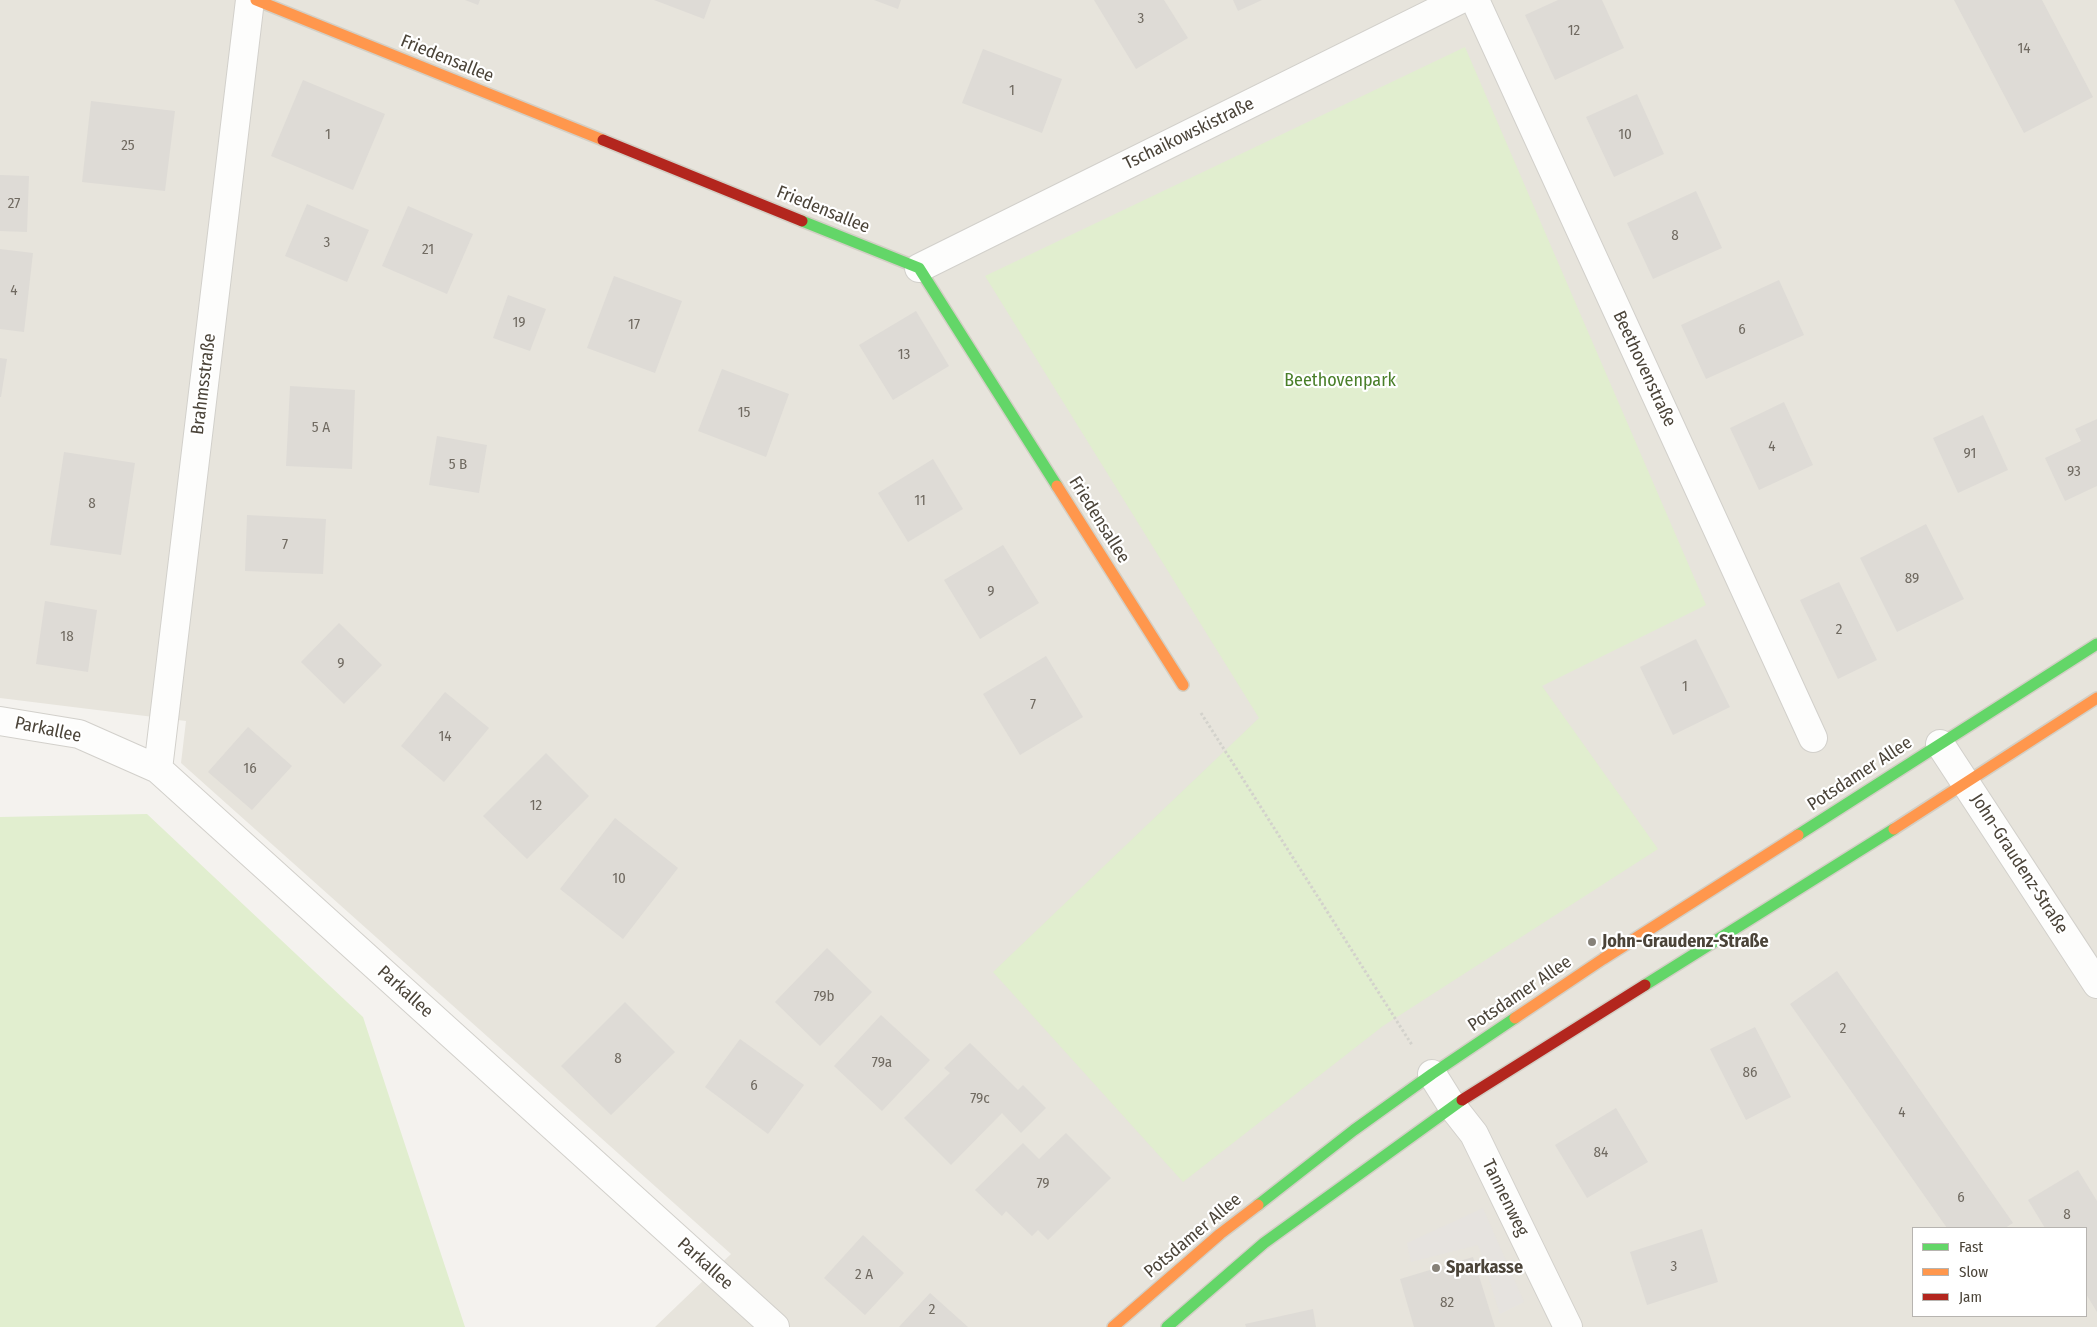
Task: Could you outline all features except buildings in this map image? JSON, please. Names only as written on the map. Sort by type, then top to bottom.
[{"type":"street","name":"Brahmsstraße","points":[[158,769],[250,0]]},
{"type":"street","name":"Friedensallee","points":[[256,0],[919,268],[1183,685]]},
{"type":"street","name":"Tschaikowskistraße","points":[[919,268],[1459,0]]},
{"type":"street","name":"Beethovenstraße","points":[[1475,0],[1813,738]]},
{"type":"street","name":"Potsdamer Allee","points":[[1113,1327],[1220,1234],[1354,1130],[1432,1074],[1603,959],[2097,644]]},
{"type":"street","points":[[1167,1327],[1264,1242],[1452,1106],[2097,698]]},
{"type":"street","name":"Parkallee","points":[[0,721],[79,734],[158,769],[775,1327]]},
{"type":"street","name":"John-Graudenz-Straße","points":[[1940,744],[2097,984]]},
{"type":"street","name":"Tannenweg","points":[[1432,1074],[1452,1106],[1474,1134],[1568,1327]]},
{"type":"path","points":[[1183,685],[1432,1074]]},
{"type":"shaded area","points":[[0,0],[2097,0],[2097,1327],[655,1327],[731,1254],[181,763],[186,721],[0,698]]},
{"type":"shaded area","points":[[1483,1208],[1524,1302],[1500,1314],[1478,1245],[1411,1262],[1407,1243]]},
{"type":"green space","name":"Beethovenpark","points":[[1465,47],[1706,605],[1542,686],[1658,849],[1383,1026],[1183,1182],[993,972],[1259,718],[985,276]]},
{"type":"green space","points":[[147,814],[363,1017],[465,1327],[0,1327],[0,817]]},
{"type":"traffic: fast","points":[[802,221],[919,268],[1057,486]]},
{"type":"traffic: fast","points":[[1798,835],[2097,644]]},
{"type":"traffic: fast","points":[[1645,985],[1894,829]]},
{"type":"traffic: fast","points":[[1258,1205],[1354,1130],[1515,1018]]},
{"type":"traffic: fast","points":[[1167,1327],[1264,1243],[1462,1100]]},
{"type":"traffic: slow","points":[[256,0],[603,140]]},
{"type":"traffic: slow","points":[[1057,486],[1183,685]]},
{"type":"traffic: slow","points":[[1894,829],[2097,698]]},
{"type":"traffic: slow","points":[[1515,1018],[1603,959],[1798,835]]},
{"type":"traffic: slow","points":[[1113,1327],[1220,1234],[1258,1205]]},
{"type":"traffic: jam","points":[[603,140],[802,221]]},
{"type":"traffic: jam","points":[[1462,1100],[1645,985]]},
{"type":"place","name":"John-Graudenz-Straße","points":[[1592,942]]},
{"type":"place","name":"Sparkasse","points":[[1436,1268]]}]
